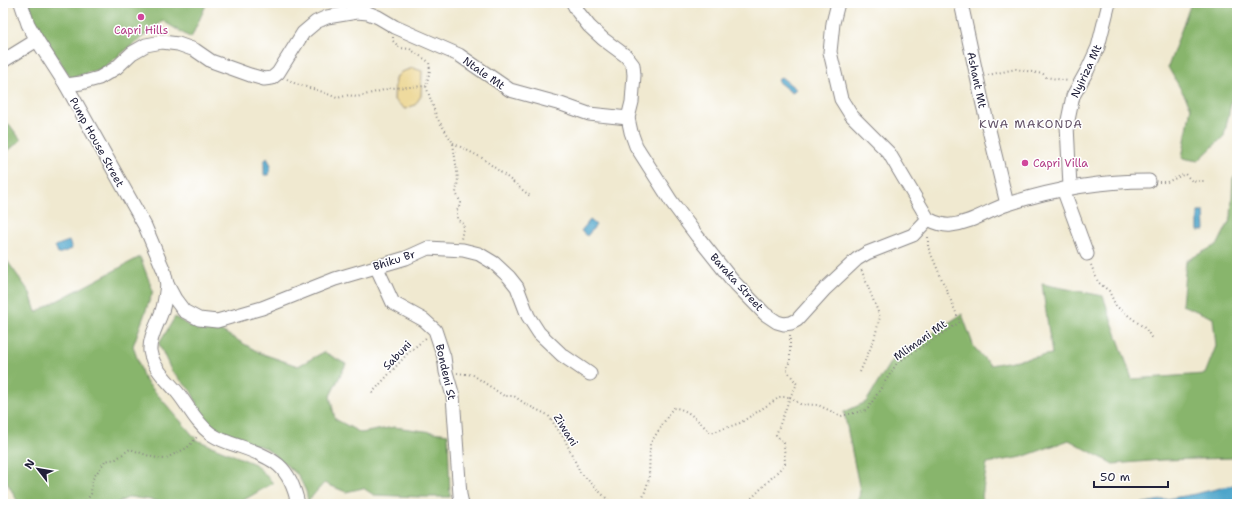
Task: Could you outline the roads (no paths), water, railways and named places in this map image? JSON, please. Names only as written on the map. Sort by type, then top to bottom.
[{"type":"street","name":"Pump House Street","points":[[21,3],[28,24],[66,85],[116,177],[145,226],[164,271],[167,284]]},
{"type":"street","points":[[573,3],[589,26],[603,39],[626,56],[633,65],[634,75],[632,102],[628,118]]},
{"type":"street","points":[[838,3],[833,23],[830,52],[841,100],[851,115],[889,152],[928,219],[938,224],[961,224],[1007,204],[1067,188],[1110,183],[1152,181]]},
{"type":"street","name":"Ashant Mt","points":[[961,3],[1007,204]]},
{"type":"street","name":"Nyiriza Mt","points":[[1087,254],[1067,188],[1067,125],[1073,96],[1098,47],[1110,3]]},
{"type":"street","name":"Ntale Mt","points":[[66,85],[99,78],[116,68],[136,50],[146,45],[162,42],[178,44],[195,50],[211,61],[264,79],[272,78],[278,73],[303,33],[316,22],[327,17],[357,12],[378,16],[395,27],[459,56],[510,90],[561,104],[589,114],[628,118]]},
{"type":"street","points":[[3,61],[37,40]]},
{"type":"street","name":"Baraka Street","points":[[628,118],[636,146],[648,167],[697,236],[732,280],[765,314],[777,322],[791,323],[801,316],[824,289],[857,259],[867,253],[913,235],[928,219]]},
{"type":"street","name":"Bhiku Br","points":[[167,284],[175,299],[184,311],[199,319],[217,321],[262,308],[335,278],[406,258],[428,248],[463,250],[479,254],[494,263],[510,277],[517,287],[528,316],[539,333],[562,355],[590,374]]},
{"type":"street","name":"Bondeni St","points":[[376,266],[393,303],[424,320],[435,330],[444,357],[446,372],[453,396],[461,499]]},
{"type":"street","points":[[167,284],[163,310],[152,336],[150,350],[153,362],[204,428],[219,439],[265,456],[280,465],[289,476],[295,489],[298,504]]},
{"type":"water","points":[[781,77],[796,89],[792,93],[777,81]]},
{"type":"water","points":[[267,158],[271,165],[269,175],[264,175],[264,161]]},
{"type":"water","points":[[1198,212],[1204,212],[1205,230],[1198,231]]},
{"type":"water","points":[[590,220],[596,225],[587,236],[581,231]]},
{"type":"water","points":[[69,241],[72,249],[58,254],[55,246]]},
{"type":"water","points":[[1237,484],[1237,504],[1139,504],[1195,494]]},
{"type":"place","name":"Capri Hills","points":[[141,17]]},
{"type":"place","name":"Capri Villa","points":[[1025,163]]},
{"type":"district","name":"KWA MAKONDA","points":[[1031,124]]}]
